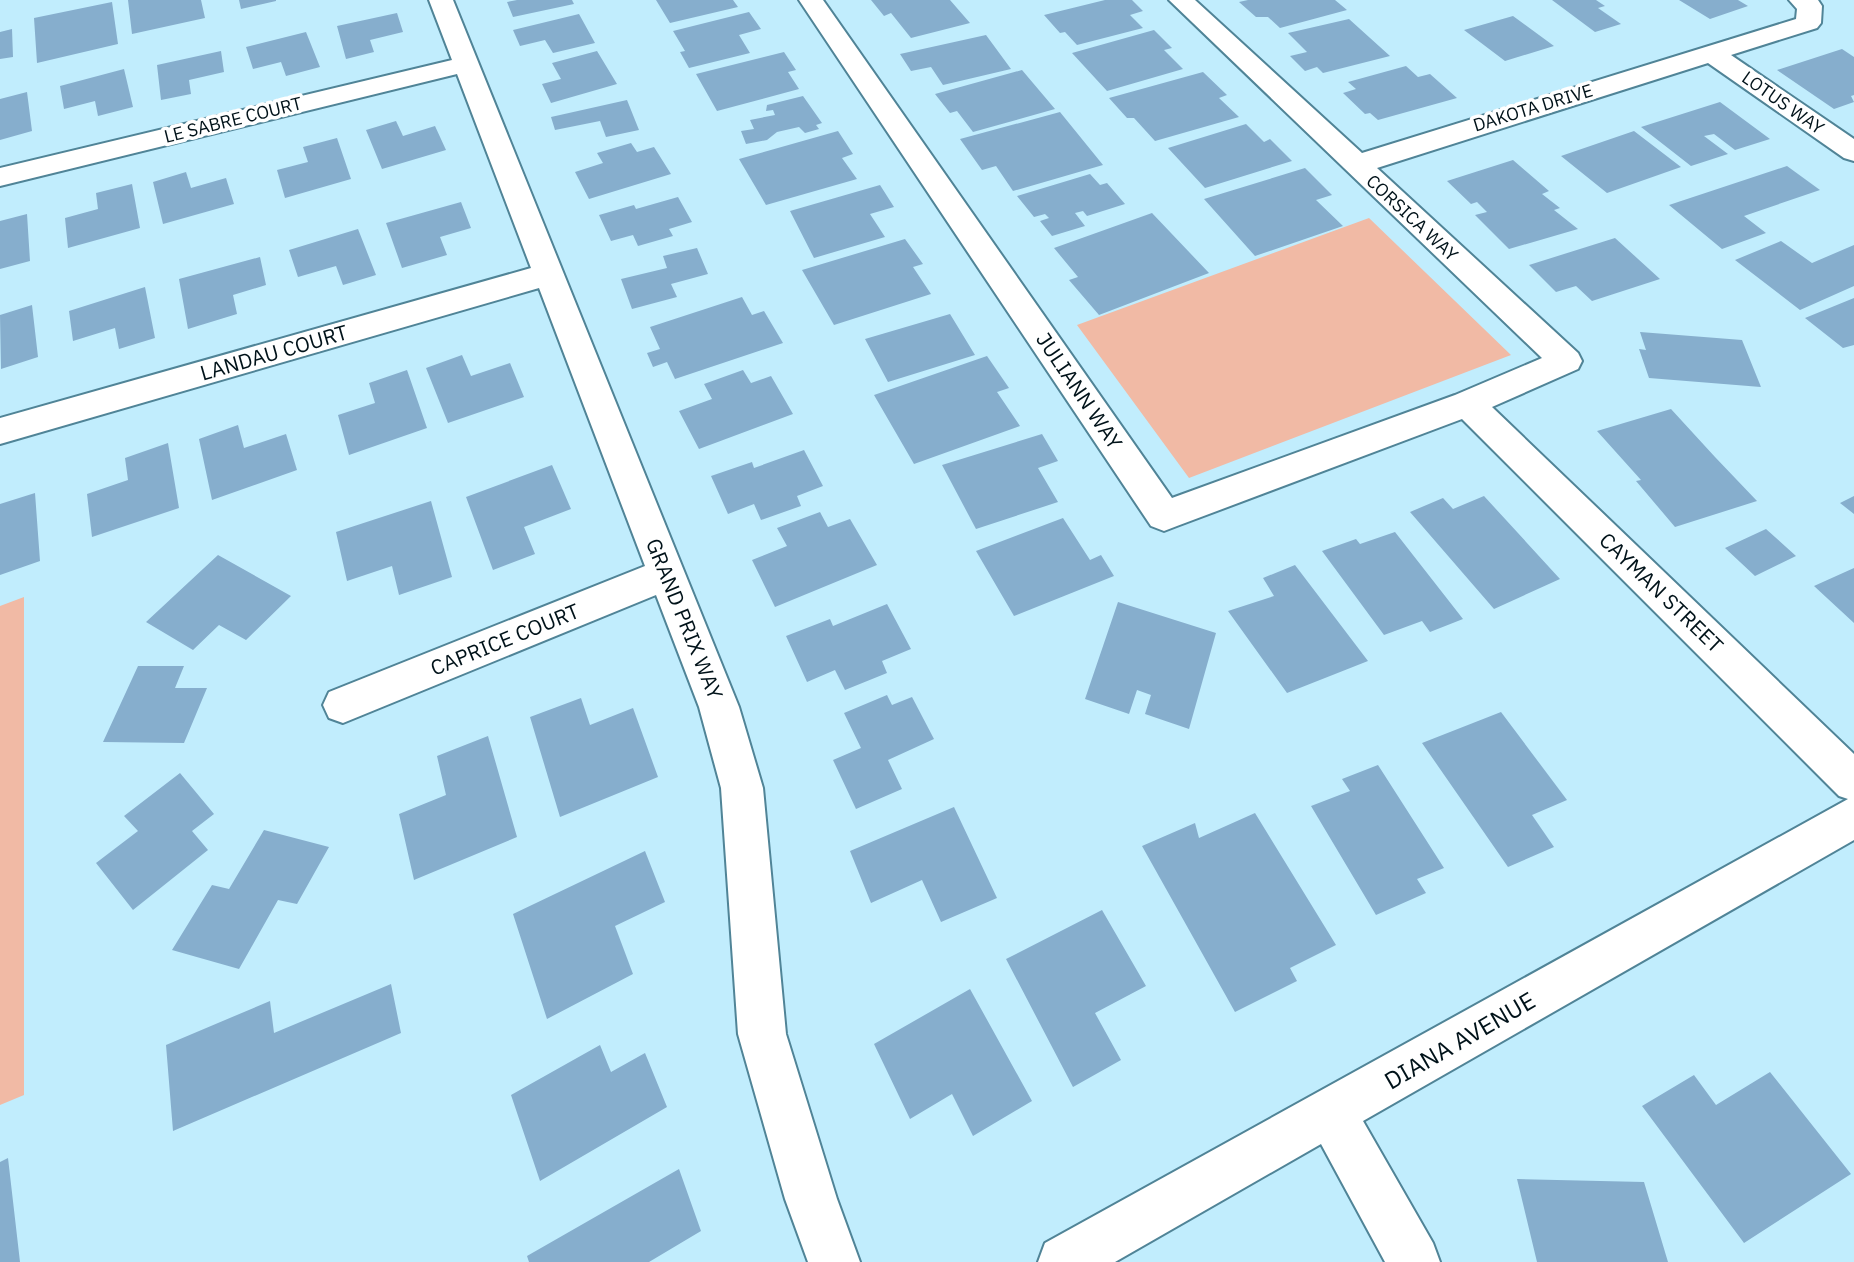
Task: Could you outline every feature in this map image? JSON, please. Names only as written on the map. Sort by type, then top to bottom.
[{"type":"street","name":"GRAND PRIX WAY","points":[[441,0],[719,707],[742,788],[762,1034],[811,1199],[834,1262]]},
{"type":"street","name":"JULIANN WAY","points":[[811,0],[1164,516],[1467,404]]},
{"type":"street","name":"CORSICA WAY","points":[[1181,0],[1566,361],[1467,404]]},
{"type":"street","name":"DAKOTA DRIVE","points":[[1355,165],[1808,23],[1810,6],[1801,0]]},
{"type":"street","name":"LOTUS WAY","points":[[1712,54],[1854,152]]},
{"type":"street","name":"LE SABRE COURT","points":[[0,177],[466,64]]},
{"type":"street","name":"LANDAU COURT","points":[[0,431],[549,274]]},
{"type":"street","name":"CAYMAN STREET","points":[[1467,404],[1854,782]]},
{"type":"street","name":"CAPRICE COURT","points":[[344,705],[666,574]]},
{"type":"street","name":"DIANA AVENUE","points":[[1064,1262],[1854,817]]},
{"type":"street","points":[[1331,1113],[1414,1262]]},
{"type":"shaded area","points":[[1369,218],[1511,355],[1189,478],[1077,325]]},
{"type":"shaded area","points":[[24,597],[24,1095],[0,1105],[0,606]]},
{"type":"building","points":[[128,0],[201,0],[205,18],[132,34]]},
{"type":"building","points":[[239,0],[276,0],[276,1],[241,9]]},
{"type":"building","points":[[572,0],[574,4],[513,17],[507,2]]},
{"type":"building","points":[[656,0],[733,0],[738,7],[670,23]]},
{"type":"building","points":[[871,0],[950,0],[970,23],[911,38],[891,13],[884,16]]},
{"type":"building","points":[[1105,0],[1132,0],[1143,11],[1130,15],[1143,28],[1077,45],[1065,32],[1060,33],[1044,15]]},
{"type":"building","points":[[1335,0],[1347,10],[1280,28],[1268,17],[1256,17],[1239,2]]},
{"type":"building","points":[[1552,0],[1596,0],[1605,6],[1598,8],[1621,24],[1595,32]]},
{"type":"building","points":[[1679,0],[1738,0],[1748,6],[1710,19]]},
{"type":"building","points":[[112,2],[118,44],[37,63],[34,18]]},
{"type":"building","points":[[749,12],[761,29],[739,35],[750,53],[689,68],[680,52],[685,51],[673,31]]},
{"type":"building","points":[[397,13],[403,32],[370,40],[374,52],[346,59],[337,26]]},
{"type":"building","points":[[579,14],[595,43],[553,53],[545,40],[520,46],[513,30]]},
{"type":"building","points":[[1513,16],[1554,46],[1505,61],[1464,30]]},
{"type":"building","points":[[1349,19],[1390,56],[1323,73],[1317,67],[1305,71],[1290,56],[1307,52],[1288,33]]},
{"type":"building","points":[[12,29],[13,57],[0,59],[0,32]]},
{"type":"building","points":[[1154,30],[1172,48],[1164,50],[1183,69],[1107,91],[1072,53]]},
{"type":"building","points":[[306,32],[320,67],[286,76],[281,62],[253,69],[246,47]]},
{"type":"building","points":[[986,35],[1011,69],[943,85],[931,67],[911,71],[900,54]]},
{"type":"building","points":[[1842,49],[1854,57],[1854,95],[1851,96],[1854,102],[1834,109],[1777,70]]},
{"type":"building","points":[[221,51],[224,72],[189,80],[191,94],[161,100],[157,65]]},
{"type":"building","points":[[597,51],[617,84],[551,103],[542,84],[561,79],[552,63]]},
{"type":"building","points":[[784,52],[796,70],[788,72],[799,89],[717,111],[696,74]]},
{"type":"building","points":[[1406,66],[1418,77],[1430,74],[1457,98],[1378,120],[1370,113],[1365,114],[1343,93],[1356,89],[1348,82]]},
{"type":"building","points":[[124,69],[133,107],[98,116],[95,101],[64,109],[60,86]]},
{"type":"building","points":[[1022,70],[1055,109],[973,132],[957,111],[950,113],[935,94]]},
{"type":"building","points":[[1203,72],[1227,95],[1219,98],[1239,117],[1155,141],[1134,118],[1127,118],[1109,98]]},
{"type":"building","points":[[27,92],[32,131],[0,140],[0,99]]},
{"type":"building","points":[[803,96],[822,123],[816,125],[819,129],[805,133],[799,127],[777,132],[767,140],[746,144],[741,131],[754,129],[750,120],[775,115],[773,110],[766,111],[767,105]]},
{"type":"building","points":[[627,100],[639,130],[606,137],[600,121],[555,130],[551,117]]},
{"type":"building","points":[[1720,102],[1770,139],[1735,150],[1714,134],[1704,136],[1728,154],[1691,166],[1641,127]]},
{"type":"building","points":[[1060,112],[1103,165],[1013,191],[996,166],[982,170],[960,139]]},
{"type":"building","points":[[396,121],[403,136],[435,126],[446,150],[382,169],[366,130]]},
{"type":"building","points":[[1246,124],[1264,142],[1270,139],[1292,161],[1205,188],[1168,148]]},
{"type":"building","points":[[838,131],[853,154],[842,158],[857,179],[766,205],[739,159]]},
{"type":"building","points":[[1634,131],[1681,167],[1607,193],[1561,156]]},
{"type":"building","points":[[337,138],[351,179],[285,198],[277,170],[308,162],[303,147]]},
{"type":"building","points":[[631,143],[637,152],[654,147],[671,174],[589,199],[575,172],[603,163],[597,153]]},
{"type":"building","points":[[1513,160],[1549,191],[1542,194],[1560,208],[1554,210],[1578,229],[1509,249],[1475,215],[1487,212],[1477,202],[1471,204],[1447,181]]},
{"type":"building","points":[[1787,166],[1820,190],[1744,216],[1766,233],[1722,249],[1669,205]]},
{"type":"building","points":[[1305,168],[1332,195],[1316,200],[1343,226],[1255,256],[1204,199]]},
{"type":"building","points":[[186,172],[191,188],[226,178],[234,204],[163,224],[153,182]]},
{"type":"building","points":[[1090,174],[1100,185],[1107,183],[1125,204],[1087,216],[1083,211],[1075,213],[1085,226],[1052,236],[1040,221],[1049,218],[1045,214],[1034,217],[1017,196]]},
{"type":"building","points":[[132,184],[140,228],[68,248],[65,218],[98,209],[96,193]]},
{"type":"building","points":[[880,185],[894,207],[870,214],[885,237],[814,258],[790,211]]},
{"type":"building","points":[[678,197],[692,222],[669,229],[673,236],[638,246],[633,235],[611,241],[599,215],[634,205],[636,209]]},
{"type":"building","points":[[461,202],[471,228],[440,237],[447,255],[402,268],[386,223]]},
{"type":"building","points":[[1152,213],[1209,273],[1099,315],[1069,280],[1078,277],[1054,248]]},
{"type":"building","points":[[27,214],[30,261],[0,269],[0,221]]},
{"type":"building","points":[[358,229],[376,275],[343,285],[336,266],[298,277],[289,250]]},
{"type":"building","points":[[1615,238],[1660,279],[1592,301],[1576,286],[1556,292],[1529,265]]},
{"type":"building","points":[[905,239],[923,264],[913,267],[931,294],[834,325],[802,270]]},
{"type":"building","points":[[1781,241],[1812,263],[1854,245],[1854,286],[1800,310],[1735,260]]},
{"type":"building","points":[[697,248],[708,274],[671,284],[677,297],[632,309],[621,279],[667,268],[663,256]]},
{"type":"building","points":[[260,257],[266,285],[233,295],[237,314],[188,329],[179,279]]},
{"type":"building","points":[[145,287],[155,338],[119,349],[115,328],[73,341],[69,311]]},
{"type":"building","points":[[742,297],[752,315],[764,311],[783,343],[675,379],[667,362],[653,367],[647,353],[660,349],[650,327]]},
{"type":"building","points":[[1854,298],[1854,345],[1843,348],[1805,318]]},
{"type":"building","points":[[32,305],[38,357],[1,369],[0,315]]},
{"type":"building","points":[[950,314],[975,355],[888,382],[865,339]]},
{"type":"building","points":[[1640,332],[1742,340],[1761,387],[1649,378],[1639,349],[1646,350]]},
{"type":"building","points":[[462,355],[471,376],[510,363],[524,397],[448,423],[426,368]]},
{"type":"building","points":[[987,356],[1009,388],[997,392],[1020,426],[914,464],[874,395]]},
{"type":"building","points":[[407,370],[427,428],[349,455],[338,415],[375,403],[369,383]]},
{"type":"building","points":[[743,370],[751,383],[771,376],[793,414],[699,449],[679,411],[712,399],[704,384]]},
{"type":"building","points":[[1671,409],[1757,501],[1675,527],[1636,481],[1641,480],[1597,431]]},
{"type":"building","points":[[238,425],[244,448],[286,434],[297,470],[212,500],[199,439]]},
{"type":"building","points":[[1042,434],[1058,461],[1038,468],[1058,502],[976,529],[942,465]]},
{"type":"building","points":[[168,443],[179,508],[92,537],[87,494],[128,480],[125,458]]},
{"type":"building","points":[[804,450],[823,486],[797,496],[801,506],[761,520],[754,504],[728,514],[711,476],[752,462],[754,468]]},
{"type":"building","points":[[552,465],[571,509],[524,527],[535,554],[493,570],[466,497]]},
{"type":"building","points":[[35,493],[40,561],[0,575],[0,504]]},
{"type":"building","points":[[1484,496],[1560,579],[1494,609],[1410,512],[1443,498],[1453,509]]},
{"type":"building","points":[[1854,496],[1854,514],[1840,503]]},
{"type":"building","points":[[431,501],[452,577],[399,595],[392,566],[347,581],[336,532]]},
{"type":"building","points":[[820,512],[828,527],[850,519],[877,565],[775,607],[752,560],[787,546],[777,528]]},
{"type":"building","points":[[1063,518],[1090,560],[1101,555],[1114,576],[1014,616],[976,551]]},
{"type":"building","points":[[1766,529],[1796,556],[1755,576],[1725,548]]},
{"type":"building","points":[[1395,532],[1463,619],[1430,632],[1422,621],[1384,635],[1322,551],[1356,539],[1360,544]]},
{"type":"building","points":[[218,555],[291,596],[246,640],[219,625],[193,650],[146,622]]},
{"type":"building","points":[[1295,565],[1368,661],[1287,693],[1228,611],[1274,596],[1263,578]]},
{"type":"building","points":[[1854,568],[1854,623],[1814,586]]},
{"type":"building","points":[[1118,602],[1216,633],[1189,729],[1145,714],[1151,695],[1137,690],[1129,714],[1085,699]]},
{"type":"building","points":[[887,604],[911,649],[882,661],[887,673],[845,690],[835,670],[807,682],[786,636],[830,619],[833,626]]},
{"type":"building","points":[[138,666],[184,666],[175,688],[207,688],[184,743],[103,742]]},
{"type":"building","points":[[887,695],[892,705],[912,697],[934,739],[888,760],[902,789],[856,809],[833,760],[861,748],[844,713]]},
{"type":"building","points":[[581,698],[590,725],[633,708],[658,777],[560,817],[530,717]]},
{"type":"building","points":[[1501,712],[1567,800],[1532,815],[1554,847],[1508,867],[1422,743]]},
{"type":"building","points":[[488,736],[517,837],[414,880],[399,814],[446,795],[437,756]]},
{"type":"building","points":[[1378,765],[1444,868],[1417,879],[1426,893],[1376,915],[1311,806],[1350,791],[1342,779]]},
{"type":"building","points":[[180,773],[214,814],[192,831],[208,850],[133,910],[96,863],[138,831],[124,816]]},
{"type":"building","points":[[954,807],[997,898],[941,922],[922,880],[871,903],[850,851]]},
{"type":"building","points":[[1255,813],[1336,945],[1290,968],[1297,981],[1235,1012],[1142,846],[1195,823],[1199,838]]},
{"type":"building","points":[[264,830],[329,847],[297,904],[278,900],[239,969],[172,950],[212,885],[229,889]]},
{"type":"building","points":[[645,851],[665,902],[615,926],[633,974],[547,1019],[513,914]]},
{"type":"building","points":[[1102,910],[1146,986],[1095,1013],[1121,1060],[1073,1087],[1006,959]]},
{"type":"building","points":[[391,984],[401,1033],[173,1131],[166,1045],[270,1001],[274,1033]]},
{"type":"building","points":[[970,989],[1032,1101],[973,1136],[952,1094],[910,1119],[874,1044]]},
{"type":"building","points":[[600,1045],[611,1072],[645,1053],[667,1107],[540,1181],[511,1095]]},
{"type":"building","points":[[1770,1072],[1851,1174],[1744,1243],[1642,1106],[1694,1075],[1716,1105]]},
{"type":"building","points":[[8,1158],[20,1262],[0,1262],[0,1162]]},
{"type":"building","points":[[679,1169],[701,1231],[649,1262],[529,1262],[527,1256]]},
{"type":"building","points":[[1517,1179],[1644,1182],[1668,1262],[1537,1262]]}]
